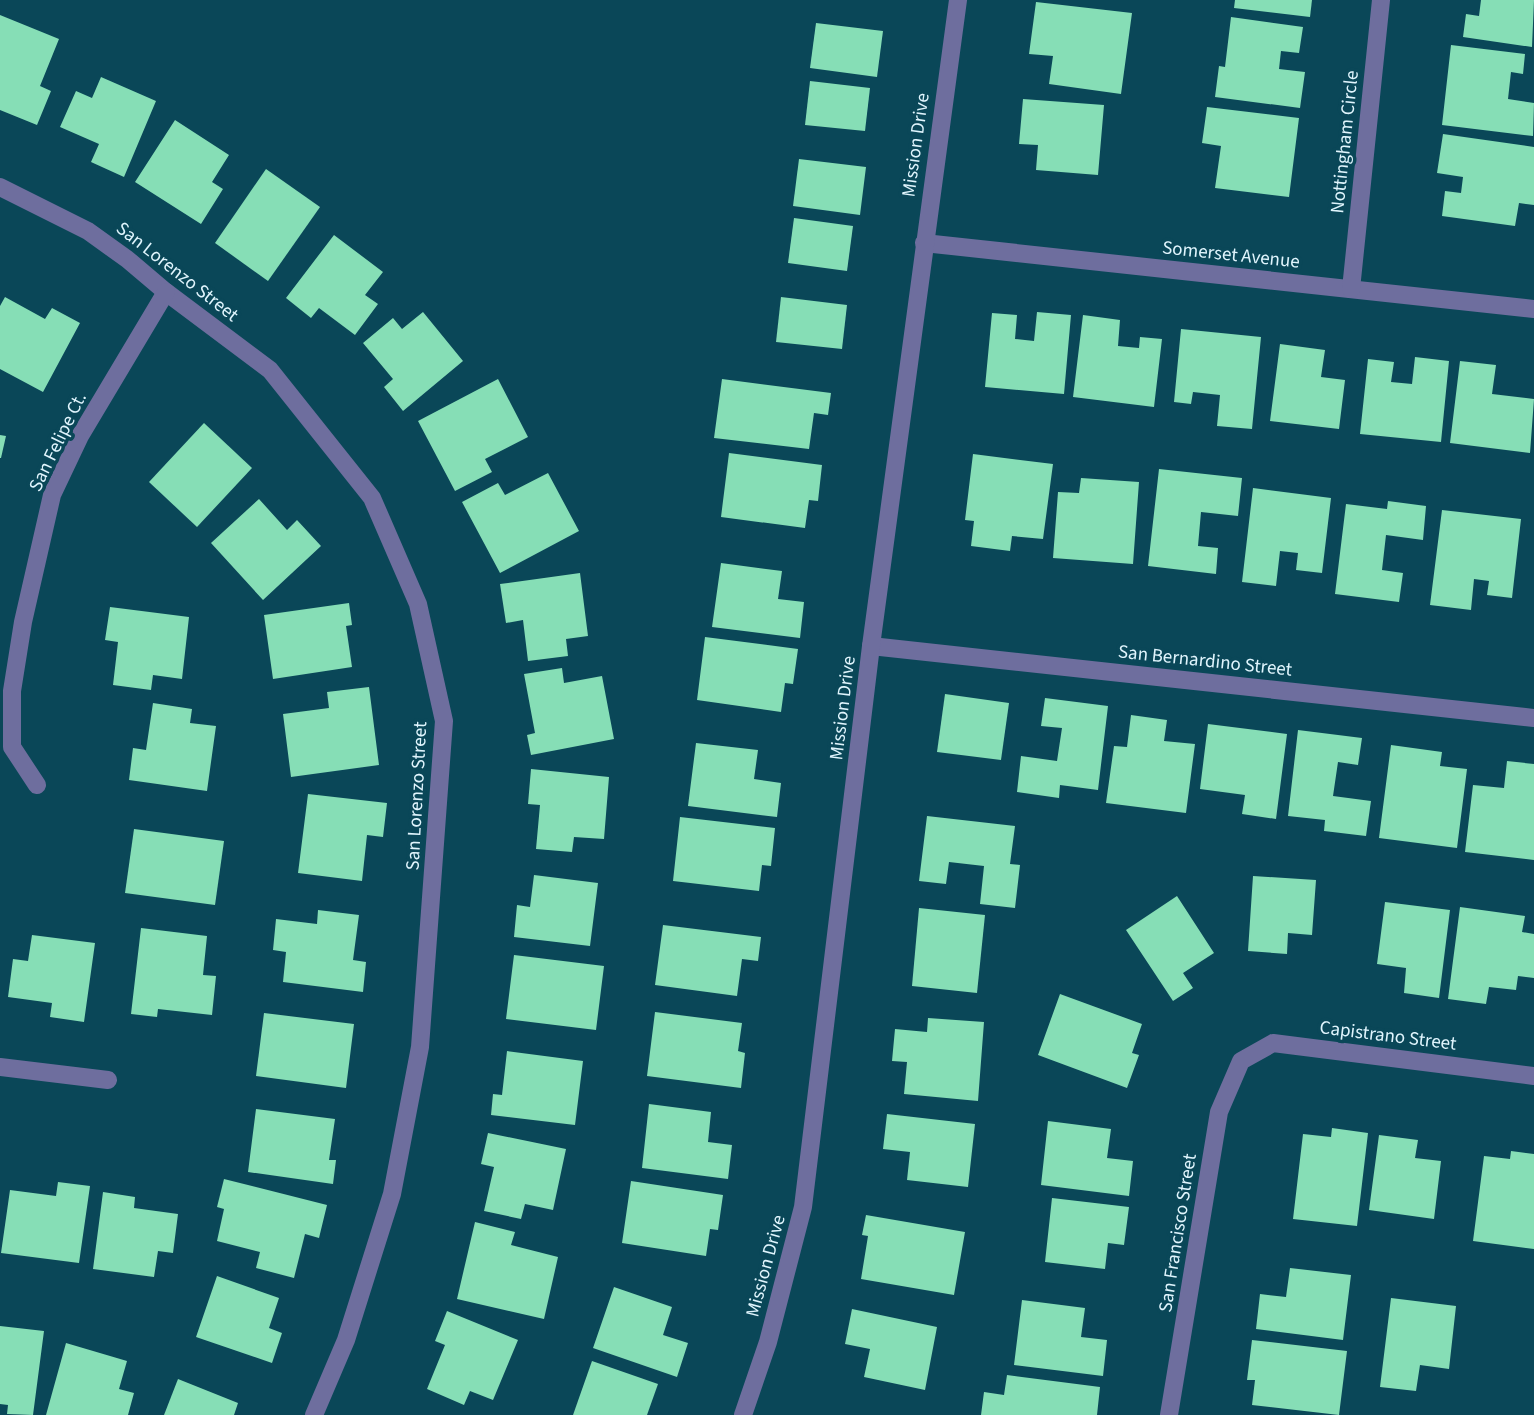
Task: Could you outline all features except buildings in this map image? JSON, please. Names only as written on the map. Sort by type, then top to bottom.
[{"type":"street","name":"Mission Drive","points":[[743,1415],[768,1342],[803,1207],[871,646],[958,0]]},
{"type":"street","name":"Nottingham Circle","points":[[1351,289],[1381,0]]},
{"type":"street","name":"San Lorenzo Street","points":[[0,187],[88,231],[127,258],[166,292],[270,370],[372,498],[418,604],[444,721],[418,1061],[392,1194],[346,1340],[314,1415]]},
{"type":"street","name":"Somerset Avenue","points":[[924,243],[1534,309]]},
{"type":"street","name":"San Felipe Ct.","points":[[37,785],[12,747],[12,691],[23,622],[52,495],[80,436],[166,292]]},
{"type":"street","name":"San Bernardino Street","points":[[871,646],[1534,718]]},
{"type":"street","name":"Capistrano Street","points":[[1241,1060],[1273,1044],[1534,1076]]},
{"type":"street","name":"San Francisco Street","points":[[1169,1415],[1219,1112],[1241,1060]]},
{"type":"street","points":[[0,1067],[108,1080]]}]
